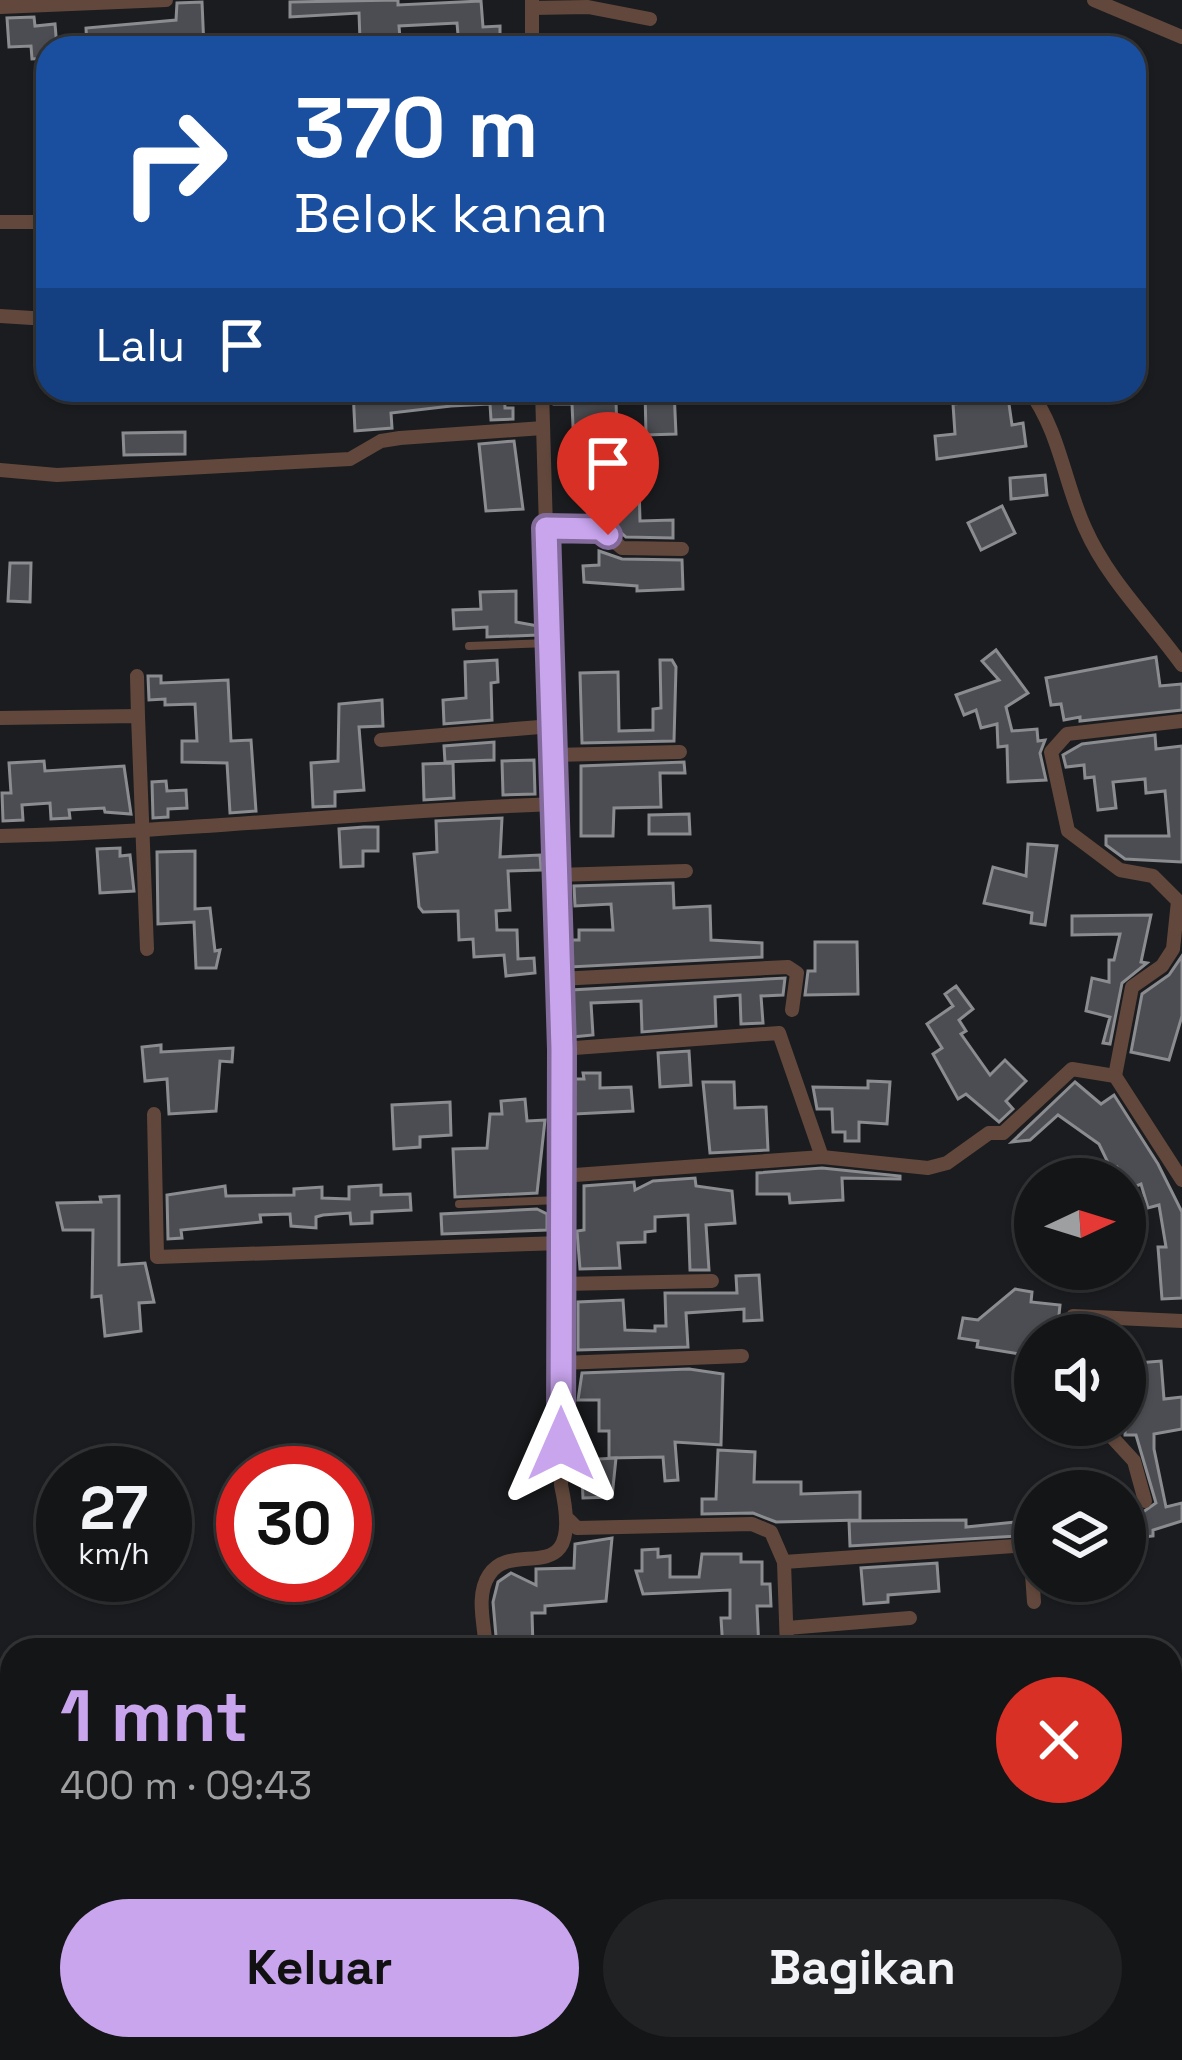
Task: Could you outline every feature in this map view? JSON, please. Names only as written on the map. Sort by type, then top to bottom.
[{"type":"street","points":[[0,7],[166,0]]},
{"type":"street","points":[[1094,0],[1182,37]]},
{"type":"street","points":[[532,36],[532,4],[650,19]]},
{"type":"street","points":[[0,223],[36,222]]},
{"type":"street","points":[[0,316],[36,318]]},
{"type":"street","points":[[485,1638],[482,1590],[488,1576],[499,1566],[550,1555],[562,1545],[569,1520],[561,1485],[562,1049],[542,402]]},
{"type":"street","points":[[1037,402],[1050,423],[1087,533],[1114,579],[1182,665]]},
{"type":"street","points":[[0,470],[57,475],[350,460],[381,441],[543,428]]},
{"type":"street","points":[[546,528],[600,529],[622,548],[682,549]]},
{"type":"street","points":[[137,676],[147,949]]},
{"type":"street","points":[[0,718],[139,716]]},
{"type":"street","points":[[1182,721],[1067,734],[1051,752],[1068,832],[1120,870],[1153,877],[1180,906],[1173,949],[1162,965],[1132,987],[1114,1076],[1182,1180]]},
{"type":"street","points":[[381,740],[552,726]]},
{"type":"street","points":[[553,754],[680,752]]},
{"type":"street","points":[[0,836],[143,833],[392,810],[554,804]]},
{"type":"street","points":[[556,875],[686,871]]},
{"type":"street","points":[[559,979],[788,967],[797,973],[792,1010]]},
{"type":"street","points":[[562,1049],[779,1033],[822,1157]]},
{"type":"street","points":[[561,1176],[822,1157],[928,1168],[947,1163],[989,1133],[1003,1133],[1072,1069],[1114,1076]]},
{"type":"street","points":[[154,1114],[153,1251],[164,1260],[561,1243]]},
{"type":"street","points":[[561,1284],[712,1281]]},
{"type":"street","points":[[1146,1320],[1182,1321]]},
{"type":"street","points":[[561,1364],[742,1356]]},
{"type":"street","points":[[569,1520],[577,1528],[752,1524],[771,1532],[784,1562],[787,1638]]},
{"type":"street","points":[[784,1562],[1014,1546]]},
{"type":"street","points":[[787,1628],[910,1618]]},
{"type":"lane","points":[[469,646],[549,643]]},
{"type":"lane","points":[[459,1204],[561,1200]]},
{"type":"building","points":[[481,1],[483,27],[500,26],[500,36],[458,36],[457,23],[399,26],[400,36],[360,36],[359,13],[290,17],[290,2]]},
{"type":"building","points":[[202,2],[203,36],[86,36],[86,28],[176,20],[177,3]]},
{"type":"building","points":[[34,17],[35,26],[55,24],[56,36],[36,36],[36,59],[32,59],[31,46],[9,47],[7,18]]},
{"type":"building","points":[[354,402],[505,402],[505,408],[513,408],[513,419],[491,420],[490,404],[391,413],[392,428],[355,431]]},
{"type":"building","points":[[616,402],[619,486],[639,485],[640,521],[673,520],[673,538],[626,537],[617,529],[617,514],[588,515],[589,426],[573,426],[572,404],[554,404]]},
{"type":"building","points":[[645,402],[675,402],[676,434],[646,435]]},
{"type":"building","points":[[1009,402],[1012,425],[1023,423],[1026,446],[937,459],[935,436],[955,434],[953,404]]},
{"type":"building","points":[[185,432],[185,454],[124,455],[123,433]]},
{"type":"building","points":[[514,441],[523,509],[486,511],[479,444]]},
{"type":"building","points":[[1045,475],[1047,495],[1011,499],[1010,478]]},
{"type":"building","points":[[1002,506],[1015,533],[981,550],[968,523]]},
{"type":"building","points":[[599,551],[622,559],[682,560],[683,589],[637,591],[637,586],[584,582],[583,566],[599,565]]},
{"type":"building","points":[[10,563],[31,563],[30,602],[8,601]]},
{"type":"building","points":[[516,591],[516,622],[538,626],[538,635],[487,637],[487,627],[454,629],[453,610],[481,609],[480,592]]},
{"type":"building","points":[[996,650],[1028,693],[1006,707],[1012,731],[1037,729],[1038,741],[1045,740],[1040,753],[1046,780],[1008,782],[1007,746],[998,747],[997,724],[981,728],[976,710],[964,715],[956,695],[999,680],[982,661]]},
{"type":"building","points":[[1156,657],[1160,686],[1182,684],[1182,710],[1080,721],[1080,717],[1064,720],[1061,704],[1051,705],[1046,678]]},
{"type":"building","points":[[497,660],[498,682],[491,683],[492,720],[444,724],[443,700],[466,698],[465,662]]},
{"type":"building","points":[[660,660],[672,660],[676,667],[674,741],[582,743],[580,673],[618,672],[619,731],[653,730],[653,709],[661,708]]},
{"type":"building","points":[[148,676],[161,676],[161,683],[228,680],[231,741],[251,740],[256,811],[230,813],[227,763],[182,762],[182,741],[197,741],[195,704],[149,700]]},
{"type":"building","points":[[382,700],[383,726],[359,727],[364,790],[335,792],[335,806],[313,807],[311,763],[338,761],[339,704]]},
{"type":"building","points":[[1155,735],[1156,749],[1182,746],[1182,862],[1125,859],[1106,845],[1106,836],[1169,836],[1165,791],[1146,793],[1145,779],[1113,782],[1116,808],[1098,810],[1094,777],[1085,778],[1084,765],[1066,767],[1063,755],[1082,744]]},
{"type":"building","points":[[494,742],[494,760],[445,762],[444,746]]},
{"type":"building","points":[[534,760],[535,794],[503,795],[502,761]]},
{"type":"building","points":[[44,761],[45,771],[124,766],[131,814],[105,812],[104,808],[69,810],[70,818],[51,819],[50,803],[22,805],[23,820],[3,821],[2,793],[11,793],[9,763]]},
{"type":"building","points":[[684,762],[685,773],[660,773],[661,807],[614,808],[613,836],[581,836],[581,766]]},
{"type":"building","points":[[453,763],[454,798],[424,800],[423,764]]},
{"type":"building","points":[[166,781],[167,791],[186,790],[187,808],[168,809],[168,817],[153,818],[152,782]]},
{"type":"building","points":[[689,814],[690,834],[649,834],[649,815]]},
{"type":"building","points":[[502,818],[500,857],[540,855],[541,870],[508,871],[510,910],[496,911],[497,930],[517,930],[518,959],[534,958],[535,973],[506,976],[504,955],[474,957],[473,939],[459,940],[458,911],[423,912],[419,907],[414,854],[437,852],[436,821]]},
{"type":"building","points":[[378,827],[378,851],[363,851],[363,866],[341,867],[339,829]]},
{"type":"building","points":[[1028,844],[1057,846],[1045,925],[1031,923],[1032,913],[984,903],[993,867],[1026,876]]},
{"type":"building","points":[[120,848],[120,856],[130,855],[134,891],[100,893],[97,849]]},
{"type":"building","points":[[195,851],[195,909],[210,908],[215,951],[220,950],[216,968],[196,968],[194,922],[158,924],[157,852]]},
{"type":"building","points":[[673,883],[674,908],[710,906],[711,940],[762,943],[762,957],[570,967],[572,940],[579,940],[579,930],[613,930],[611,904],[575,906],[574,886]]},
{"type":"building","points":[[1151,915],[1141,962],[1147,963],[1122,983],[1110,1044],[1103,1043],[1110,1017],[1086,1011],[1092,978],[1109,982],[1109,960],[1114,960],[1120,934],[1072,935],[1072,916]]},
{"type":"building","points":[[815,942],[857,942],[858,994],[805,995],[808,971],[815,971]]},
{"type":"building","points":[[1182,956],[1182,1016],[1169,1060],[1131,1052],[1142,994],[1169,975]]},
{"type":"building","points":[[785,978],[783,995],[761,996],[763,1023],[741,1024],[740,995],[715,997],[716,1026],[642,1032],[641,1001],[591,1003],[593,1035],[572,1037],[571,990]]},
{"type":"building","points":[[956,986],[973,1009],[959,1020],[966,1031],[961,1034],[990,1075],[1005,1060],[1026,1081],[1006,1101],[1013,1109],[999,1122],[966,1094],[958,1099],[933,1054],[942,1048],[927,1024],[953,1006],[945,994]]},
{"type":"building","points":[[161,1045],[161,1052],[233,1048],[232,1062],[220,1061],[216,1111],[169,1114],[167,1079],[145,1081],[142,1047]]},
{"type":"building","points":[[689,1051],[691,1085],[660,1087],[658,1053]]},
{"type":"building","points":[[583,1073],[600,1073],[600,1088],[631,1087],[633,1111],[575,1114],[573,1079],[584,1079]]},
{"type":"building","points":[[868,1081],[890,1082],[887,1124],[859,1122],[859,1141],[845,1141],[845,1132],[833,1132],[832,1109],[817,1109],[813,1087],[868,1088]]},
{"type":"building","points":[[703,1082],[734,1082],[735,1108],[766,1107],[768,1150],[710,1153]]},
{"type":"building","points":[[1075,1082],[1101,1104],[1114,1095],[1182,1212],[1182,1298],[1162,1299],[1158,1247],[1166,1247],[1159,1205],[1148,1208],[1146,1201],[1146,1158],[1106,1158],[1099,1144],[1058,1115],[1030,1140],[1012,1142]]},
{"type":"building","points":[[525,1099],[527,1121],[545,1120],[537,1193],[455,1197],[453,1149],[487,1148],[490,1114],[502,1114],[501,1101]]},
{"type":"building","points":[[450,1102],[451,1135],[420,1137],[420,1147],[394,1149],[392,1105]]},
{"type":"building","points":[[822,1168],[900,1179],[842,1178],[843,1200],[790,1203],[789,1194],[757,1194],[757,1173]]},
{"type":"building","points":[[695,1178],[696,1186],[732,1191],[735,1223],[706,1225],[709,1270],[690,1270],[688,1215],[655,1217],[655,1231],[645,1232],[645,1242],[618,1243],[620,1268],[580,1269],[577,1231],[584,1230],[584,1186],[634,1182],[635,1190],[653,1181]]},
{"type":"building","points":[[381,1185],[381,1195],[410,1194],[411,1210],[372,1212],[372,1223],[351,1224],[350,1213],[323,1215],[316,1217],[316,1228],[291,1226],[290,1214],[260,1215],[261,1222],[181,1230],[182,1238],[168,1239],[167,1195],[225,1186],[226,1196],[294,1195],[294,1189],[322,1187],[322,1198],[349,1199],[349,1187]]},
{"type":"building","points":[[119,1196],[119,1265],[145,1263],[154,1302],[139,1303],[141,1331],[105,1336],[101,1296],[92,1297],[93,1230],[63,1230],[57,1203],[101,1202],[100,1197]]},
{"type":"building","points":[[537,1209],[547,1214],[547,1230],[442,1234],[441,1214]]},
{"type":"building","points":[[759,1275],[762,1320],[744,1321],[744,1309],[686,1313],[688,1347],[578,1350],[578,1302],[623,1300],[625,1330],[655,1331],[655,1326],[666,1326],[665,1293],[737,1293],[736,1276]]},
{"type":"building","points":[[1014,1290],[1032,1292],[1031,1302],[1060,1305],[1059,1314],[1014,1314],[1014,1353],[977,1347],[978,1341],[959,1338],[963,1318],[978,1320]]},
{"type":"building","points":[[1161,1361],[1164,1399],[1182,1397],[1182,1429],[1154,1434],[1154,1449],[1166,1507],[1182,1503],[1182,1521],[1146,1537],[1146,1510],[1156,1503],[1139,1446],[1146,1446],[1146,1362]]},
{"type":"building","points":[[689,1369],[723,1374],[721,1445],[675,1442],[678,1480],[665,1481],[663,1457],[609,1458],[609,1431],[599,1431],[599,1400],[578,1400],[582,1373]]},
{"type":"building","points":[[718,1450],[755,1452],[754,1482],[801,1482],[801,1494],[860,1492],[860,1520],[776,1522],[753,1513],[702,1514],[702,1499],[716,1499]]},
{"type":"building","points":[[616,1458],[612,1497],[583,1498],[581,1460]]},
{"type":"building","points":[[966,1520],[966,1527],[1014,1522],[1014,1536],[850,1546],[849,1521]]},
{"type":"building","points":[[612,1538],[606,1601],[545,1606],[545,1613],[532,1613],[533,1638],[496,1638],[493,1602],[498,1582],[511,1573],[536,1585],[536,1569],[574,1568],[575,1544]]},
{"type":"building","points":[[658,1549],[658,1557],[670,1556],[670,1577],[699,1577],[702,1554],[741,1554],[741,1562],[762,1562],[762,1584],[770,1584],[771,1606],[757,1606],[758,1638],[722,1638],[721,1618],[730,1618],[730,1590],[643,1594],[636,1571],[642,1571],[642,1550]]},
{"type":"building","points":[[937,1563],[939,1591],[888,1595],[888,1602],[864,1604],[861,1568]]},
{"type":"route","points":[[561,1444],[562,1049],[546,528],[600,529],[608,535]]}]
